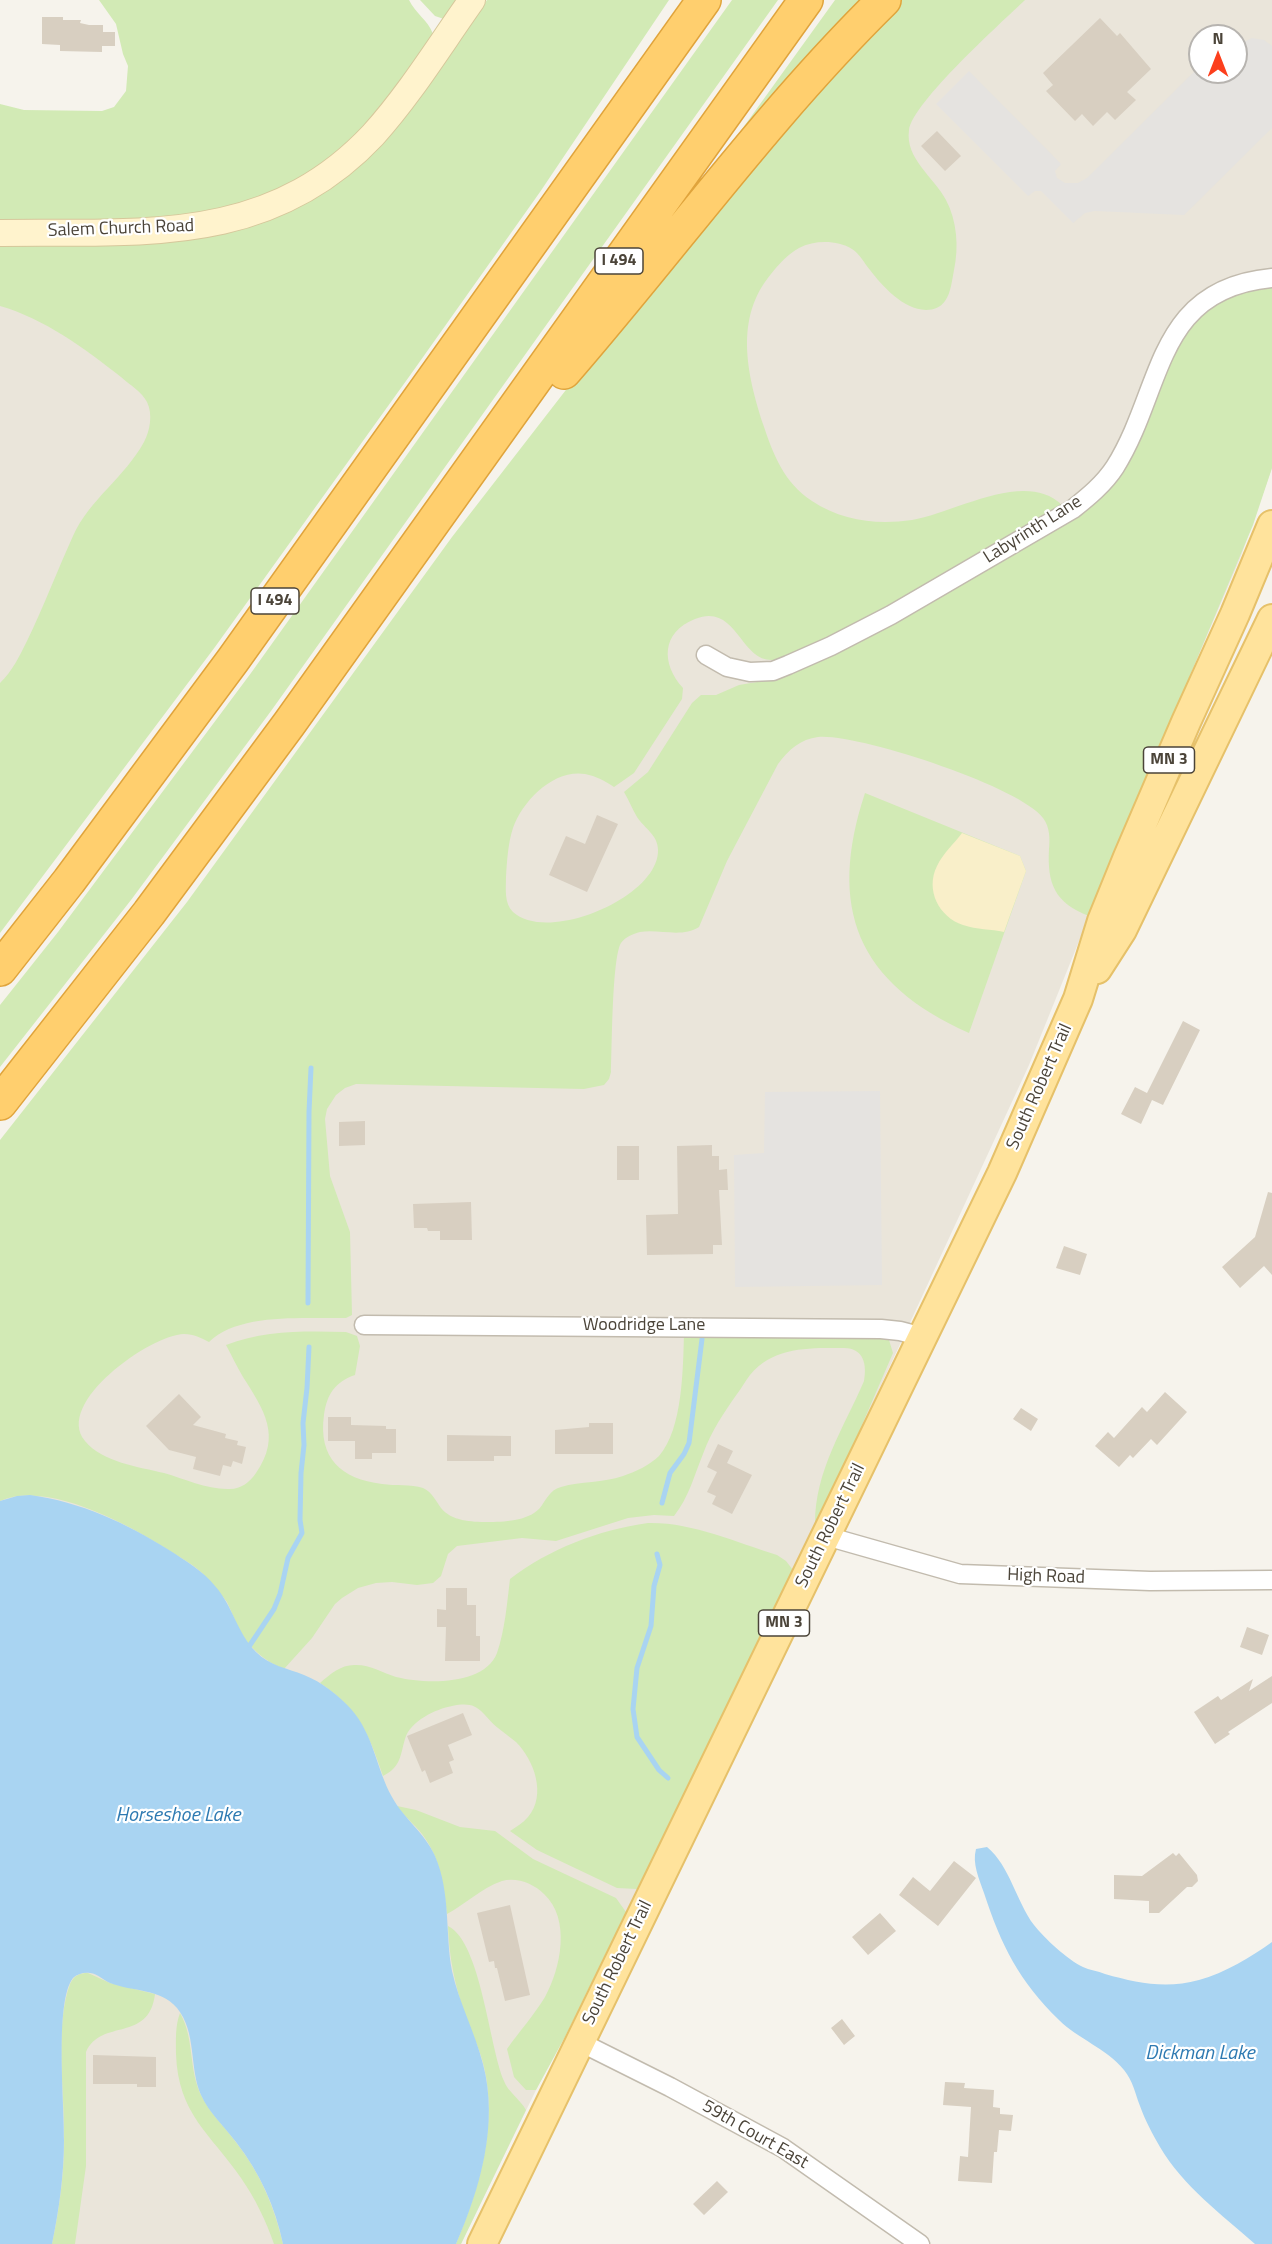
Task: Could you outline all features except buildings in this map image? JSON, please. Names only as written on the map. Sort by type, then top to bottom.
[{"type":"highway","points":[[543,227],[687,0]]},
{"type":"highway","name":"I 494","points":[[0,969],[69,881],[233,660],[705,0]]},
{"type":"highway","name":"I 494","points":[[0,1103],[156,904],[289,724],[806,0]]},
{"type":"highway","points":[[433,523],[585,348],[775,118],[884,0]]},
{"type":"main road","name":"South Robert Trail","points":[[482,2244],[1002,1173],[1078,999],[1102,921],[1128,857],[1272,525]]},
{"type":"main road","name":"South Robert Trail","points":[[1078,999],[1122,930],[1272,619]]},
{"type":"street","name":"Salem Church Road","points":[[0,233],[153,231],[197,227],[236,219],[285,200],[332,171],[373,134],[399,104],[472,0]]},
{"type":"street","name":"Labyrinth Lane","points":[[706,655],[728,667],[750,672],[773,671],[831,646],[891,615],[1067,512],[1093,492],[1115,467],[1165,352],[1184,320],[1200,305],[1227,287],[1251,280],[1272,278]]},
{"type":"street","name":"Woodridge Lane","points":[[364,1325],[881,1329],[900,1330],[923,1337]]},
{"type":"street","name":"High Road","points":[[826,1536],[960,1574],[1150,1581],[1272,1580]]},
{"type":"street","name":"59th Court East","points":[[580,2042],[783,2148],[920,2244]]},
{"type":"shaded area","points":[[962,0],[1272,0],[1272,468],[1241,556],[1115,852],[1029,1065],[852,1448],[603,1959],[461,2244],[0,2244],[0,1184]]},
{"type":"shaded area","points":[[1252,38],[1264,40],[1272,46],[1272,128],[1184,215],[1095,211],[1085,213],[1073,223],[1041,191],[1035,191],[1028,196],[936,104],[969,71],[1061,164],[1055,171],[1057,178],[1065,183],[1078,183],[1087,178],[1188,78],[1188,84],[1248,84],[1248,40]]},
{"type":"shaded area","points":[[290,211],[0,868],[0,246],[154,243],[199,239],[239,230]]},
{"type":"shaded area","points":[[880,1091],[882,1285],[735,1287],[734,1155],[764,1153],[765,1092]]},
{"type":"green space","points":[[99,0],[409,0],[433,34],[387,100],[356,135],[323,163],[266,195],[225,209],[181,217],[0,221],[0,104],[24,110],[102,111],[114,107],[126,91],[128,66],[116,24]]},
{"type":"green space","points":[[420,0],[457,0],[444,19],[435,16]]},
{"type":"green space","points":[[487,0],[669,0],[540,192],[411,374],[215,647],[0,933],[0,683],[12,669],[24,646],[80,523],[136,455],[146,438],[150,417],[149,407],[142,395],[93,356],[33,318],[0,306],[0,246],[155,243],[204,237],[251,226],[297,207],[340,180],[382,143],[424,92]]},
{"type":"green space","points":[[732,0],[778,0],[271,711],[131,900],[0,1067],[0,1005],[58,932],[251,673]]},
{"type":"green space","points":[[835,0],[868,0],[727,150]]},
{"type":"green space","points":[[898,0],[1025,0],[941,82],[914,117],[909,130],[911,150],[941,192],[953,217],[956,234],[956,261],[950,290],[945,301],[934,309],[918,309],[894,296],[857,253],[846,246],[819,242],[805,245],[791,253],[774,270],[759,291],[748,328],[747,347],[752,386],[763,424],[781,467],[794,486],[823,508],[848,517],[886,522],[912,520],[989,496],[1010,492],[1029,491],[1047,495],[1062,505],[876,614],[782,658],[773,660],[762,658],[720,619],[709,616],[695,619],[684,625],[670,640],[668,649],[671,669],[683,688],[682,699],[634,773],[614,787],[585,774],[562,776],[541,789],[524,807],[513,828],[509,846],[506,896],[510,908],[529,920],[551,922],[575,919],[599,911],[622,899],[641,884],[653,867],[658,850],[656,840],[637,817],[624,792],[648,772],[692,703],[701,695],[716,695],[739,685],[775,679],[1117,479],[1165,372],[1195,323],[1215,305],[1240,292],[1272,287],[1272,468],[1253,525],[1089,916],[1068,905],[1056,891],[1050,872],[1047,825],[1029,805],[937,764],[867,744],[838,738],[812,738],[795,746],[778,764],[727,861],[699,927],[678,933],[640,932],[627,937],[621,943],[614,984],[611,1072],[604,1085],[584,1089],[356,1084],[336,1095],[327,1109],[325,1119],[330,1176],[350,1232],[352,1315],[346,1318],[255,1321],[222,1332],[209,1342],[194,1335],[184,1334],[169,1337],[150,1346],[110,1374],[94,1391],[83,1408],[79,1426],[85,1441],[92,1448],[122,1463],[205,1486],[234,1489],[241,1486],[254,1476],[264,1460],[269,1435],[258,1401],[226,1345],[270,1334],[346,1332],[357,1336],[360,1346],[355,1375],[342,1381],[333,1390],[327,1401],[324,1415],[325,1443],[335,1464],[355,1477],[367,1481],[423,1488],[431,1494],[445,1512],[462,1520],[508,1521],[534,1513],[557,1488],[623,1476],[642,1468],[659,1456],[673,1430],[677,1414],[682,1380],[684,1333],[883,1336],[889,1340],[893,1353],[852,1448],[815,1524],[816,1504],[825,1467],[864,1381],[863,1358],[851,1349],[818,1348],[781,1354],[770,1359],[748,1377],[718,1422],[706,1445],[687,1494],[674,1516],[654,1515],[628,1518],[556,1541],[522,1538],[457,1546],[448,1554],[441,1576],[433,1583],[417,1585],[376,1583],[358,1588],[342,1598],[335,1604],[312,1638],[284,1669],[270,1662],[252,1647],[238,1627],[227,1602],[203,1574],[133,1529],[88,1508],[41,1496],[19,1496],[0,1501],[0,1140],[187,902],[452,537],[593,355],[760,151]]},
{"type":"green space","points":[[865,793],[1020,856],[1026,871],[969,1033],[931,1013],[900,991],[877,965],[861,937],[852,906],[849,872],[854,834]]},
{"type":"green space","points":[[648,1523],[697,1529],[729,1539],[777,1555],[793,1570],[637,1889],[617,1888],[537,1850],[510,1831],[526,1819],[534,1808],[537,1799],[536,1778],[528,1758],[516,1742],[474,1706],[461,1705],[446,1708],[418,1721],[405,1739],[397,1765],[383,1776],[373,1747],[353,1712],[333,1692],[320,1683],[336,1670],[351,1665],[367,1666],[396,1677],[422,1681],[452,1680],[480,1672],[490,1664],[500,1644],[510,1579],[525,1568],[575,1542],[611,1530]]},
{"type":"green space","points":[[397,1806],[416,1810],[460,1827],[495,1831],[533,1859],[616,1898],[626,1912],[566,2035],[536,2090],[526,2090],[514,2077],[507,2049],[545,1997],[551,1985],[561,1944],[558,1917],[552,1904],[535,1887],[525,1882],[508,1880],[487,1888],[447,1914],[443,1882],[433,1852],[422,1834]]},
{"type":"green space","points":[[448,1926],[459,1936],[469,1952],[483,1996],[504,2081],[526,2110],[461,2244],[456,2244],[479,2179],[489,2112],[484,2067],[458,1993],[451,1960]]},
{"type":"green space","points":[[82,1973],[88,1973],[110,1983],[155,1994],[151,2009],[144,2019],[134,2025],[102,2035],[86,2052],[86,2166],[75,2244],[52,2244],[60,2201],[64,2158],[61,2056],[65,2000],[73,1978]]},
{"type":"green space","points":[[180,2013],[188,2033],[195,2076],[202,2097],[259,2177],[275,2216],[283,2244],[274,2244],[260,2210],[246,2186],[189,2108],[178,2075],[176,2054]]},
{"type":"sand","points":[[962,833],[1020,856],[1026,871],[1004,932],[973,928],[954,921],[947,916],[936,901],[933,884],[937,866]]},
{"type":"water","name":"Horseshoe Lake","points":[[30,1495],[85,1508],[102,1515],[136,1531],[188,1562],[221,1594],[244,1636],[261,1657],[317,1681],[341,1699],[359,1719],[392,1797],[435,1856],[446,1899],[452,1971],[483,2064],[489,2110],[488,2133],[473,2201],[456,2244],[283,2244],[276,2216],[259,2178],[245,2154],[204,2102],[197,2084],[188,2028],[177,2008],[163,1997],[119,1986],[96,1975],[83,1973],[73,1978],[67,1991],[64,2009],[62,2056],[64,2153],[61,2192],[52,2244],[0,2244],[0,1501]]},
{"type":"water","name":"Dickman Lake","points":[[987,1847],[1002,1864],[1034,1925],[1064,1954],[1088,1969],[1140,1982],[1187,1983],[1228,1969],[1272,1942],[1272,2244],[1255,2244],[1191,2187],[1160,2147],[1124,2070],[1117,2062],[1059,2020],[1022,1976],[997,1929],[977,1871],[976,1849]]},
{"type":"waterway","points":[[308,1303],[311,1068]]},
{"type":"waterway","points":[[662,1503],[670,1473],[689,1443],[702,1339]]},
{"type":"waterway","points":[[250,1645],[274,1609],[280,1594],[288,1558],[302,1533],[301,1473],[309,1347]]},
{"type":"waterway","points":[[657,1554],[660,1565],[654,1586],[651,1626],[637,1668],[633,1709],[637,1737],[659,1770],[668,1778]]}]
